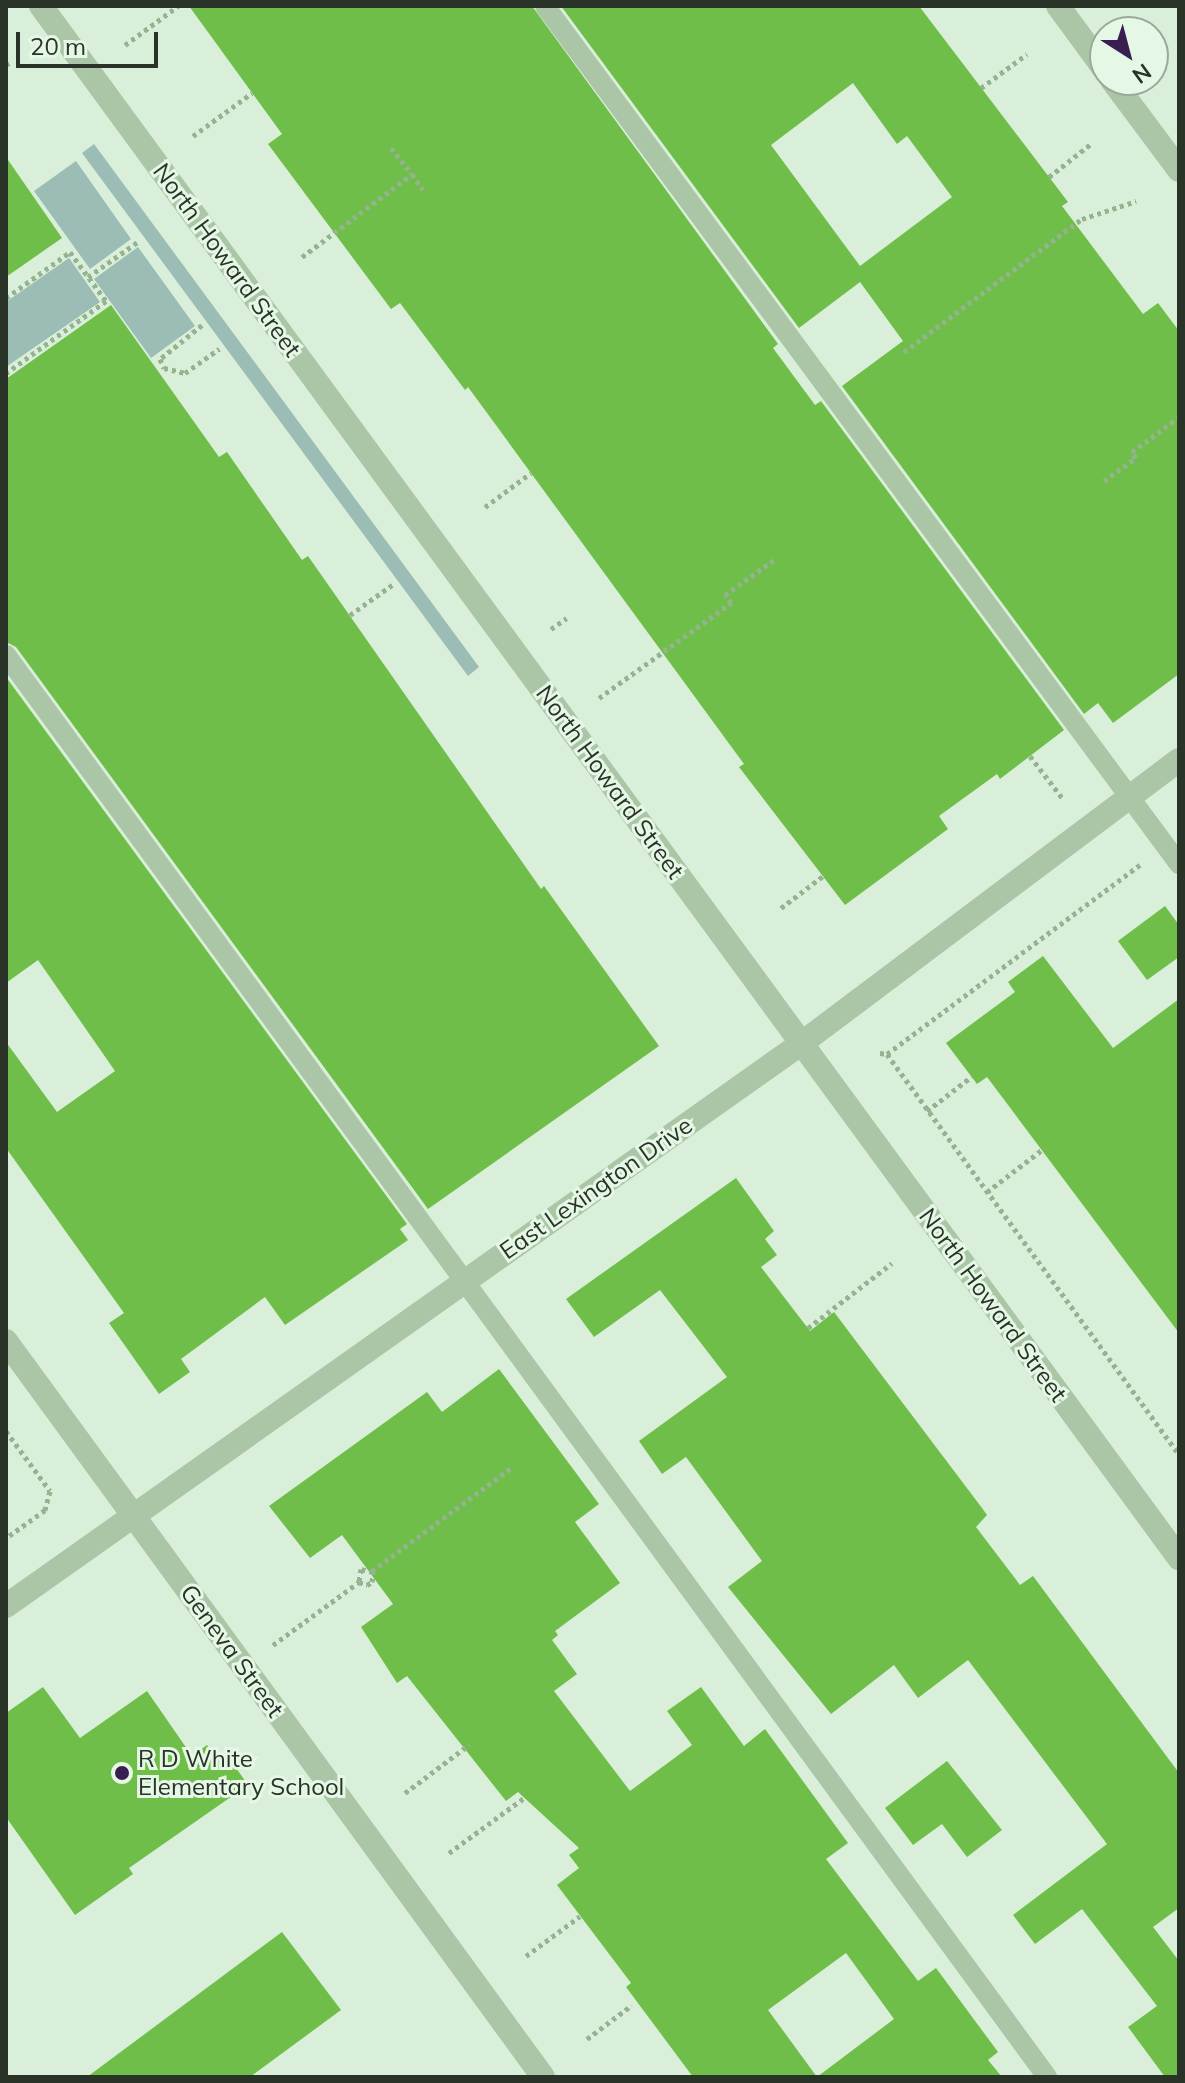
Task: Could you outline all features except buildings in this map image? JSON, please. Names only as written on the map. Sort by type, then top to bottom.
[{"type":"street","name":"North Howard Street","points":[[41,6],[1179,1558]]},
{"type":"street","points":[[1058,6],[1089,48]]},
{"type":"street","points":[[1124,96],[1179,170]]},
{"type":"street","name":"East Lexington Drive","points":[[6,1606],[802,1043],[1179,760]]},
{"type":"street","name":"Geneva Street","points":[[6,1341],[543,2077]]},
{"type":"lane","points":[[545,6],[1179,864]]},
{"type":"lane","points":[[6,655],[1047,2077]]},
{"type":"path","points":[[125,45],[178,6]]},
{"type":"path","points":[[981,88],[1027,54]]},
{"type":"path","points":[[193,136],[252,93]]},
{"type":"path","points":[[1049,177],[1092,143]]},
{"type":"path","points":[[391,148],[423,190]]},
{"type":"path","points":[[302,257],[412,174]]},
{"type":"path","points":[[904,352],[1082,219],[1136,201]]},
{"type":"path","points":[[88,277],[139,241]]},
{"type":"path","points":[[6,298],[70,252],[106,301],[6,373]]},
{"type":"path","points":[[202,325],[160,359],[164,368],[185,373],[219,349]]},
{"type":"path","points":[[1104,481],[1136,458],[1132,452],[1179,417]]},
{"type":"path","points":[[485,507],[531,473]]},
{"type":"path","points":[[599,698],[731,603],[725,595],[774,560]]},
{"type":"path","points":[[350,615],[392,585]]},
{"type":"path","points":[[551,629],[567,618]]},
{"type":"path","points":[[1030,756],[1063,799]]},
{"type":"path","points":[[880,1053],[887,1054],[1166,846]]},
{"type":"path","points":[[781,908],[823,876]]},
{"type":"path","points":[[887,1054],[1179,1454]]},
{"type":"path","points":[[927,1111],[971,1077]]},
{"type":"path","points":[[987,1192],[1043,1149]]},
{"type":"path","points":[[808,1328],[892,1263]]},
{"type":"path","points":[[6,1431],[50,1491],[45,1510],[6,1538]]},
{"type":"path","points":[[273,1645],[359,1582],[361,1569],[372,1571],[511,1468]]},
{"type":"path","points":[[359,1582],[367,1585],[372,1582],[372,1571]]},
{"type":"path","points":[[405,1793],[470,1744]]},
{"type":"path","points":[[449,1853],[524,1798]]},
{"type":"path","points":[[526,1956],[580,1916]]},
{"type":"path","points":[[587,2039],[632,2005]]},
{"type":"shaded area","points":[[94,144],[479,667],[468,676],[82,153]]},
{"type":"shaded area","points":[[76,161],[131,239],[90,269],[34,191]]},
{"type":"shaded area","points":[[138,247],[195,326],[151,358],[94,279]]},
{"type":"shaded area","points":[[69,258],[100,302],[6,367],[6,302]]},
{"type":"place","name":"R D White Elementary School","points":[[122,1773]]}]
